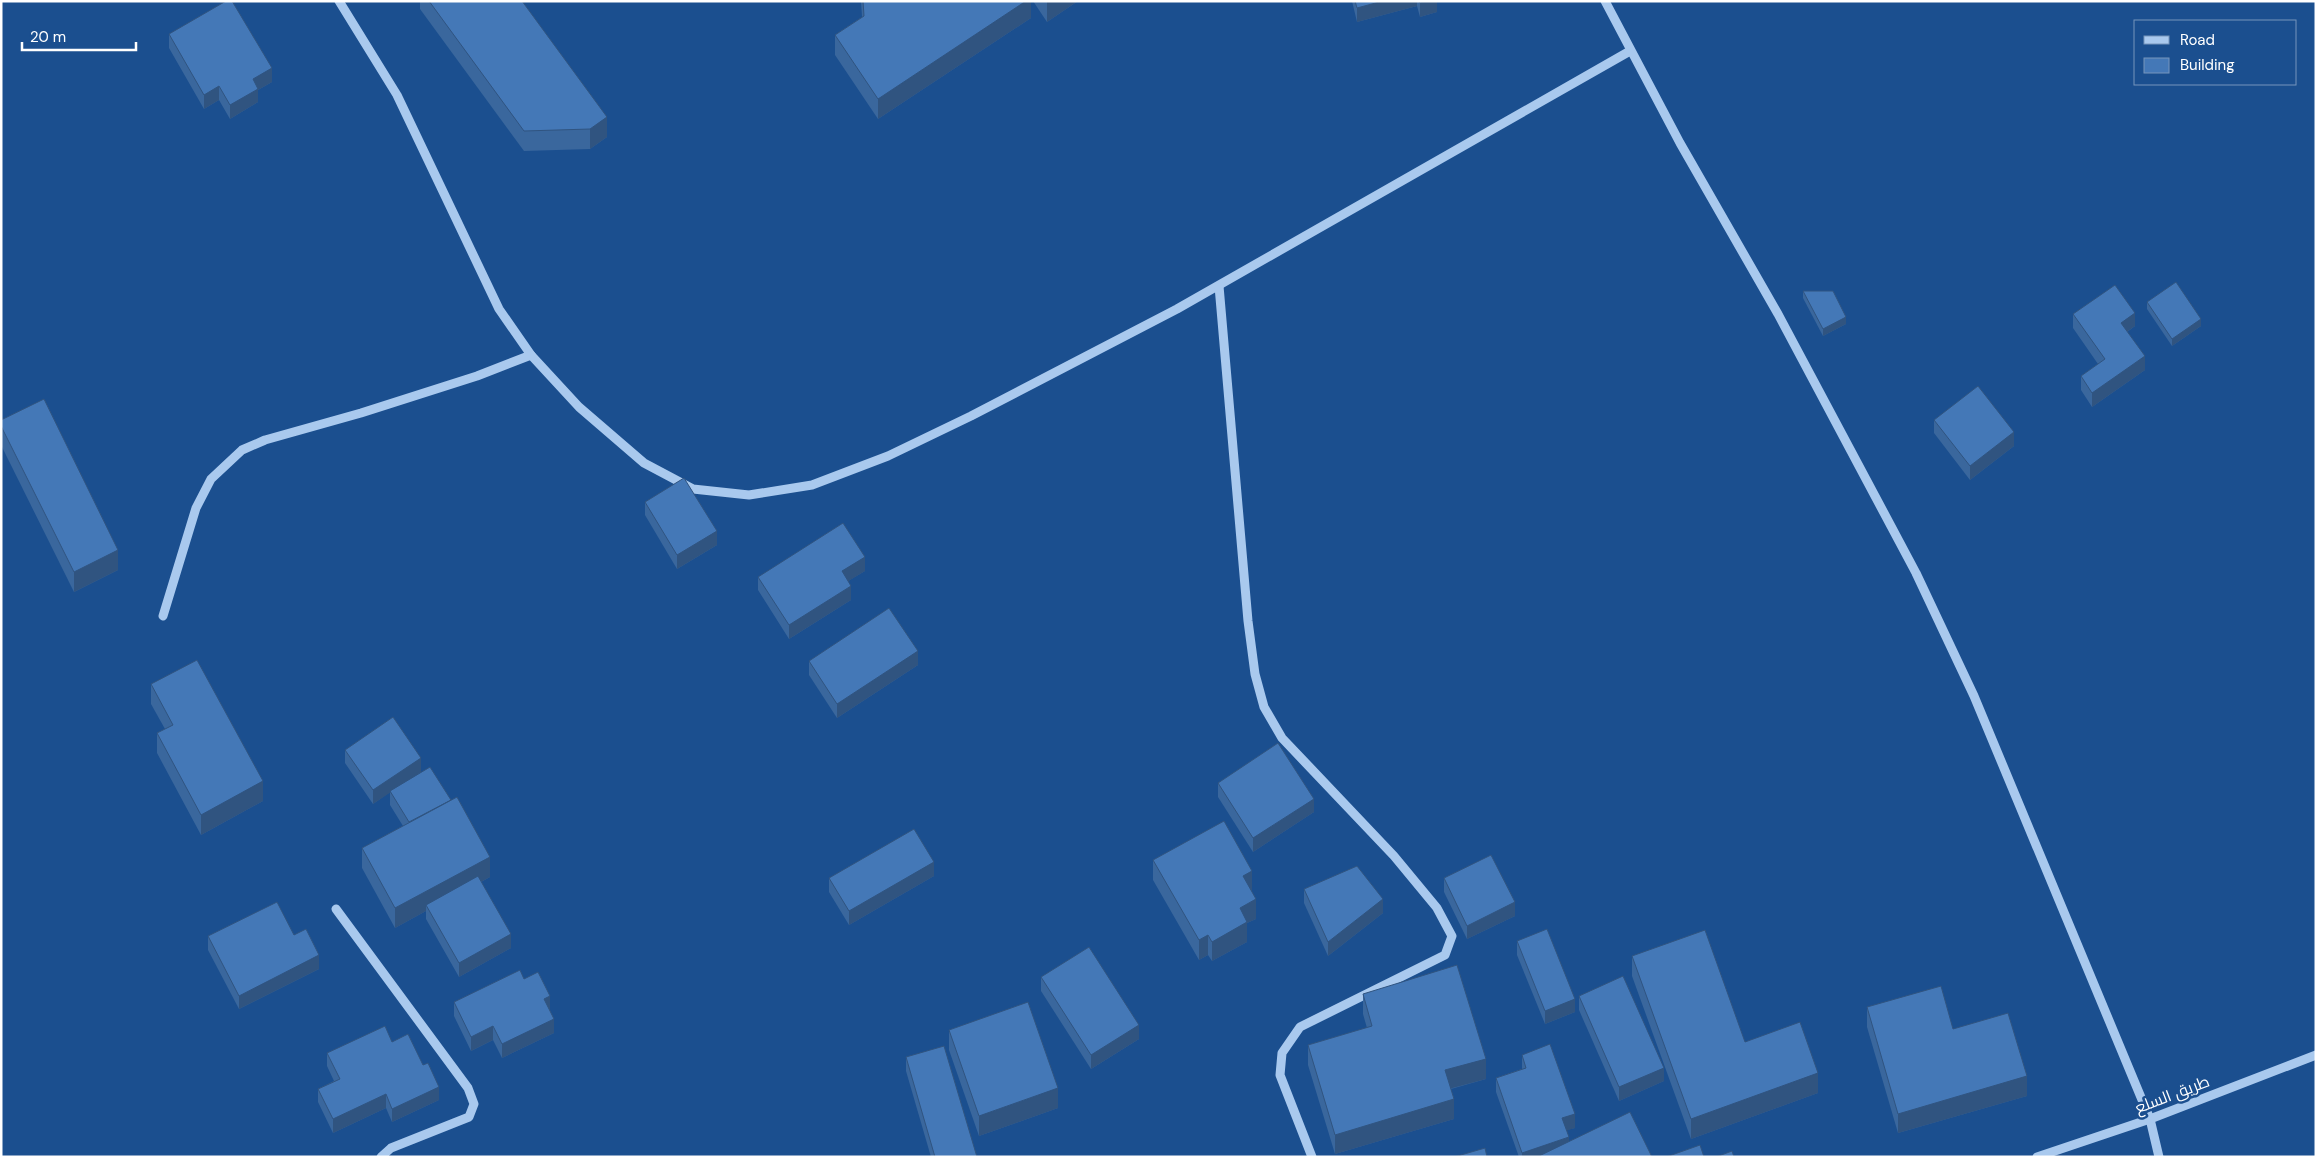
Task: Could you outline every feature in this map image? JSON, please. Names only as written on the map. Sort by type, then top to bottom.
[{"type":"street","points":[[339,1],[397,95],[499,309],[531,354],[579,407],[644,463],[693,489],[749,495],[812,485],[888,456],[971,416],[1219,286],[1630,51]]},
{"type":"street","points":[[1605,1],[1630,51],[1778,314],[1916,573],[1981,713],[2150,1119],[2159,1157]]},
{"type":"street","points":[[1219,286],[1248,621],[1255,674],[1264,706],[1282,738],[1394,856],[1437,908],[1452,936],[1445,955],[1300,1027],[1282,1053],[1280,1075],[1312,1157]]},
{"type":"street","points":[[164,616],[196,508],[211,479],[242,450],[265,440],[360,413],[477,376],[531,354]]},
{"type":"street","points":[[336,910],[468,1088],[474,1104],[469,1117],[391,1148],[382,1157]]},
{"type":"street","name":"طريق السلع","points":[[2037,1157],[2150,1119],[2316,1055]]},
{"type":"building","points":[[226,1],[232,1],[272,68],[253,79],[258,89],[230,105],[219,86],[204,95],[169,34]]},
{"type":"building","points":[[429,1],[522,1],[607,117],[590,129],[524,131]]},
{"type":"building","points":[[863,1],[1026,1],[878,99],[835,35],[864,16]]},
{"type":"building","points":[[1355,1],[1383,1],[1357,8]]},
{"type":"building","points":[[2176,282],[2201,319],[2172,339],[2147,302]]},
{"type":"building","points":[[2115,285],[2135,313],[2121,323],[2145,356],[2092,393],[2081,376],[2105,359],[2073,314]]},
{"type":"building","points":[[1803,291],[1833,291],[1846,317],[1823,329]]},
{"type":"building","points":[[1978,386],[2014,432],[1970,466],[1934,420]]},
{"type":"building","points":[[44,399],[118,550],[74,572],[1,426],[1,420]]},
{"type":"building","points":[[684,478],[717,531],[677,555],[645,502]]},
{"type":"building","points":[[843,523],[865,557],[842,571],[851,586],[789,625],[758,577]]},
{"type":"building","points":[[889,608],[918,651],[837,704],[809,661]]},
{"type":"building","points":[[197,660],[263,781],[201,815],[157,733],[173,725],[151,684]]},
{"type":"building","points":[[393,717],[421,758],[373,790],[345,750]]},
{"type":"building","points":[[1278,743],[1314,799],[1253,838],[1218,783]]},
{"type":"building","points":[[430,767],[451,800],[409,822],[390,791]]},
{"type":"building","points":[[457,797],[490,857],[395,908],[362,848]]},
{"type":"building","points":[[1224,821],[1252,871],[1243,876],[1256,899],[1240,908],[1247,922],[1212,942],[1208,935],[1199,940],[1153,860]]},
{"type":"building","points":[[914,829],[934,862],[849,911],[829,878]]},
{"type":"building","points":[[1491,855],[1515,902],[1467,926],[1444,878]]},
{"type":"building","points":[[1357,866],[1383,899],[1328,942],[1304,889]]},
{"type":"building","points":[[478,876],[511,934],[459,963],[426,905]]},
{"type":"building","points":[[277,902],[294,935],[306,929],[319,955],[239,996],[208,936]]},
{"type":"building","points":[[1547,929],[1575,999],[1545,1011],[1517,941]]},
{"type":"building","points":[[1705,930],[1745,1042],[1800,1022],[1818,1073],[1691,1119],[1632,956]]},
{"type":"building","points":[[1089,947],[1139,1025],[1091,1055],[1041,977]]},
{"type":"building","points":[[1457,965],[1486,1059],[1445,1070],[1454,1099],[1335,1135],[1308,1045],[1372,1026],[1363,994]]},
{"type":"building","points":[[520,970],[524,979],[538,972],[550,996],[544,999],[554,1019],[502,1044],[493,1026],[471,1037],[454,1002]]},
{"type":"building","points":[[1623,976],[1664,1068],[1619,1087],[1579,996]]},
{"type":"building","points":[[1941,986],[1953,1029],[2008,1013],[2027,1076],[1898,1114],[1867,1007]]},
{"type":"building","points":[[1028,1002],[1058,1088],[979,1116],[949,1030]]},
{"type":"building","points":[[385,1026],[392,1042],[408,1034],[423,1065],[428,1063],[439,1087],[392,1109],[386,1094],[333,1119],[318,1089],[340,1079],[327,1053]]},
{"type":"building","points":[[1550,1044],[1575,1114],[1562,1118],[1569,1137],[1522,1153],[1496,1078],[1526,1068],[1522,1055]]},
{"type":"building","points":[[944,1046],[977,1157],[935,1157],[906,1057]]},
{"type":"building","points":[[1630,1112],[1652,1157],[1537,1157]]},
{"type":"building","points":[[1700,1145],[1704,1157],[1666,1157]]},
{"type":"building","points":[[1485,1148],[1487,1157],[1454,1157]]},
{"type":"building","points":[[1732,1151],[1734,1157],[1716,1157]]}]
